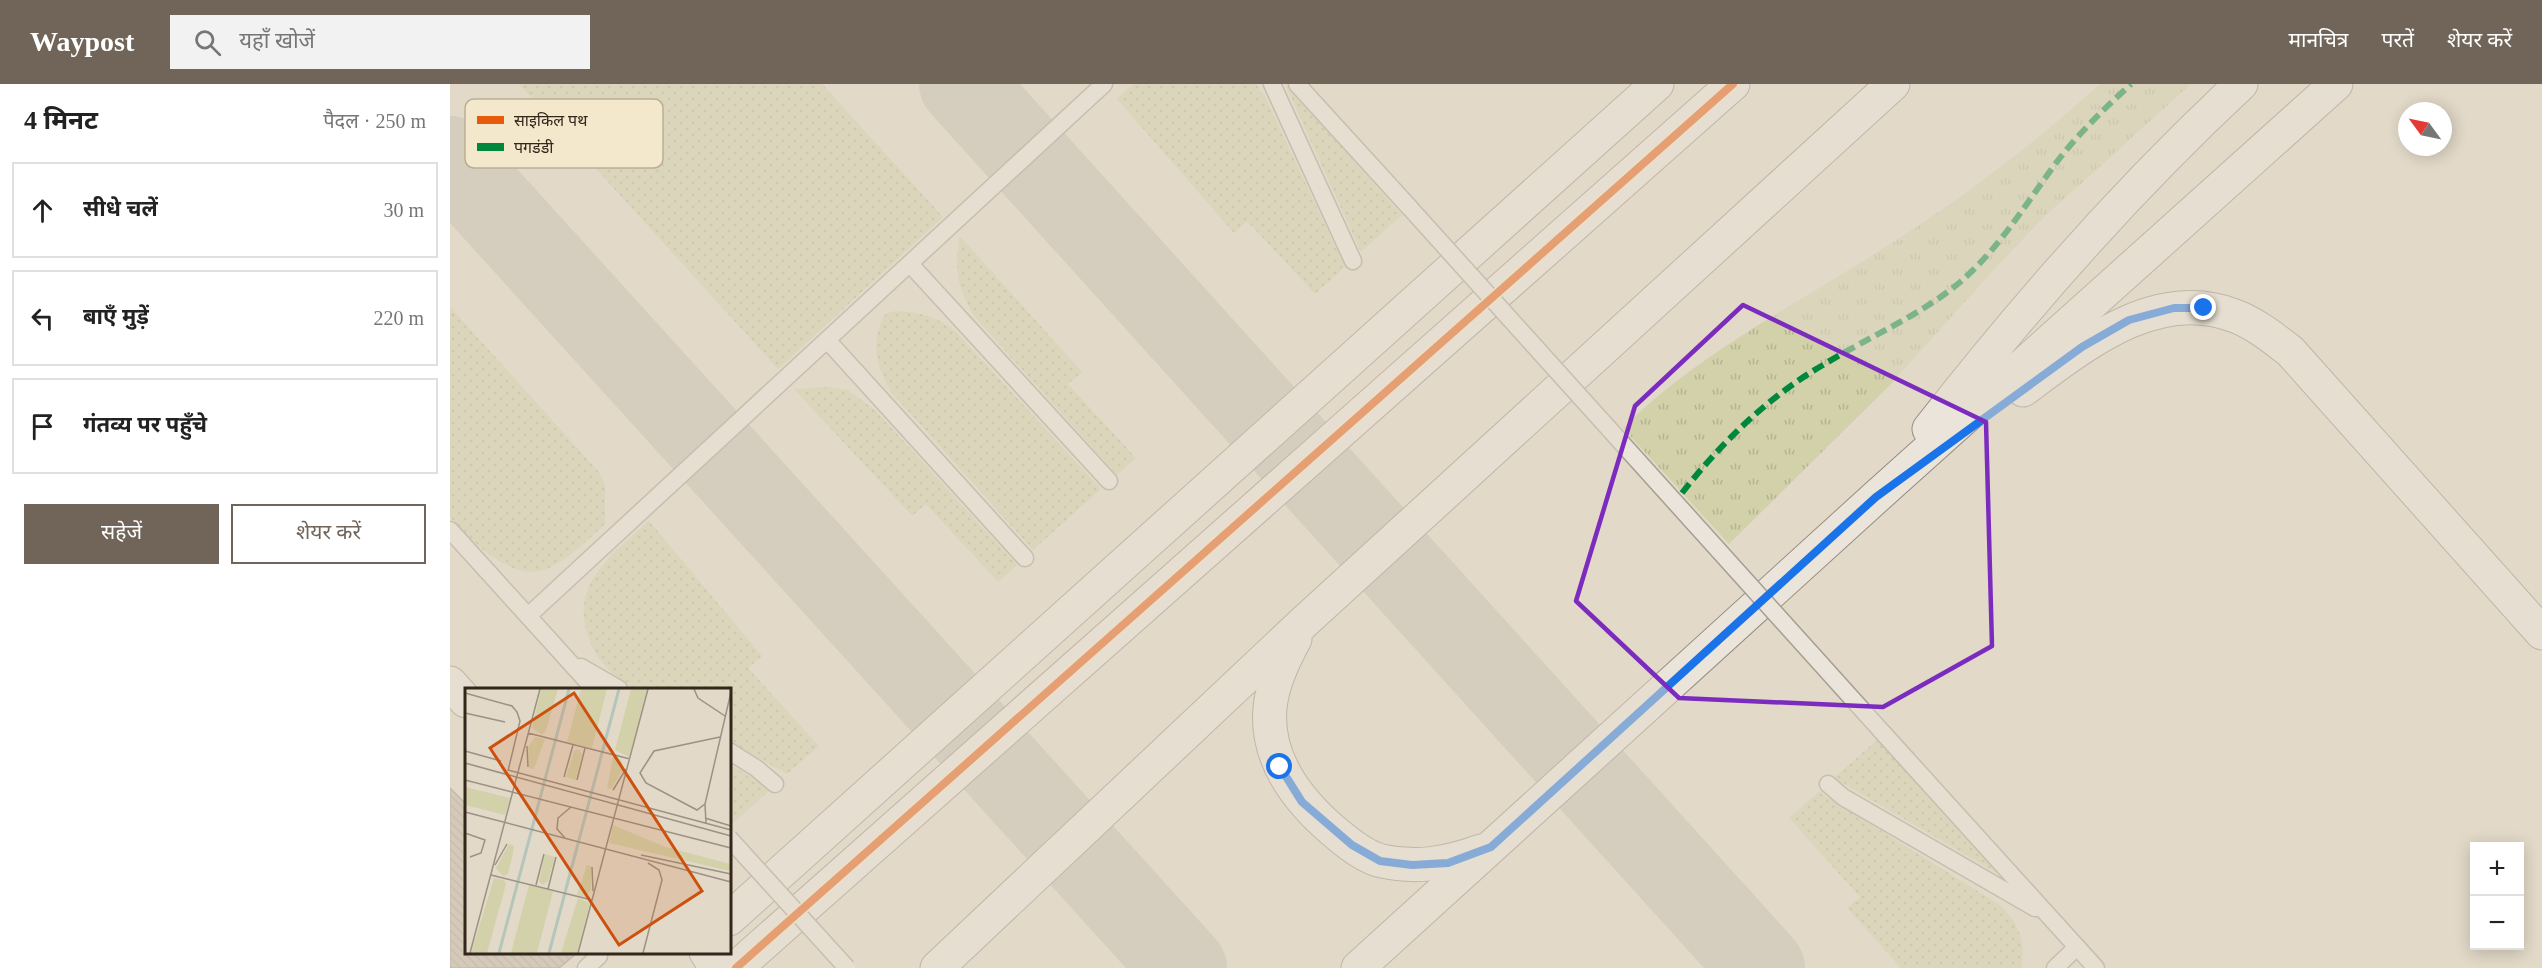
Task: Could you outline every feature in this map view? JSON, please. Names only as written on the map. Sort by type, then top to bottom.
[{"type":"main road","points":[[730,918],[1657,84]]},
{"type":"main road","points":[[736,968],[1733,84]]},
{"type":"main road","points":[[937,968],[1303,623],[1893,84]]},
{"type":"main road","points":[[1876,497],[1983,360],[2075,250],[2146,175],[2241,84]]},
{"type":"main road","points":[[1358,968],[1876,497],[2336,84]]},
{"type":"main road","points":[[1876,497],[2082,347],[2129,320],[2174,308],[2204,308],[2235,316],[2265,332],[2290,351],[2542,633]]},
{"type":"main road","points":[[1303,623],[1282,663],[1270,708],[1273,739],[1280,767],[1302,802],[1352,845],[1380,861],[1412,865],[1448,863],[1491,847]]},
{"type":"main road","points":[[450,683],[465,700]]},
{"type":"main road","points":[[707,953],[716,968]]},
{"type":"lane","points":[[528,616],[1104,84]]},
{"type":"lane","points":[[1272,84],[1353,261]]},
{"type":"lane","points":[[1297,84],[2096,968]]},
{"type":"lane","points":[[910,264],[1109,481]]},
{"type":"lane","points":[[827,340],[1025,558]]},
{"type":"lane","points":[[450,530],[593,688]]},
{"type":"lane","points":[[567,659],[617,688]]},
{"type":"lane","points":[[730,752],[775,784]]},
{"type":"lane","points":[[1828,784],[1848,800],[2048,915]]},
{"type":"lane","points":[[730,839],[847,968]]},
{"type":"lane","points":[[2055,968],[2077,947]]},
{"type":"lane","points":[[586,968],[600,956]]},
{"type":"highlighted area","points":[[1743,305],[1986,422],[1992,646],[1883,707],[1679,698],[1576,601],[1635,406]]},
{"type":"green space","points":[[519,84],[822,84],[943,217],[778,369],[595,168],[663,168],[663,99],[533,99]]},
{"type":"green space","points":[[1133,84],[1256,84],[1265,97],[1345,267],[1315,294],[1247,221],[1234,233],[1117,99]]},
{"type":"green space","points":[[1285,84],[1402,215],[1361,252]]},
{"type":"green space","points":[[2100,84],[2191,84],[2045,216],[1888,387],[1729,544],[1623,428],[1650,402],[1710,357],[1772,316],[1899,239],[1959,198],[2017,154]]},
{"type":"green space","points":[[960,236],[1082,372],[1068,384],[1136,458],[1117,475],[974,316],[958,278],[957,259]]},
{"type":"green space","points":[[450,307],[599,472],[605,484],[605,524],[573,553],[551,567],[537,571],[523,571],[509,566],[482,549],[450,517]]},
{"type":"green space","points":[[895,311],[927,316],[955,331],[1101,489],[1033,550],[891,392],[879,363],[876,344],[885,314]]},
{"type":"green space","points":[[828,387],[848,390],[876,411],[1017,565],[998,582],[926,504],[912,516],[794,389]]},
{"type":"green space","points":[[649,521],[762,656],[748,668],[819,746],[787,774],[730,742],[730,688],[635,688],[612,673],[601,661],[594,650],[586,628],[584,609],[587,592],[594,576],[619,548]]},
{"type":"green space","points":[[1877,740],[2002,876],[1834,778]]},
{"type":"green space","points":[[730,765],[771,789],[730,824]]},
{"type":"green space","points":[[1819,792],[2000,905],[2012,918],[2020,934],[2023,950],[2021,968],[1901,968],[1847,908],[1860,897],[1789,818]]},
{"type":"building","points":[[450,788],[465,803],[465,953],[577,953],[559,968],[450,968]]},
{"type":"taxiway","points":[[962,84],[1762,968]]},
{"type":"taxiway","points":[[450,159],[1184,968]]},
{"type":"marked path","points":[[1682,493],[1729,439],[1784,391],[1840,355],[1927,306],[1959,283],[1987,256],[2073,142],[2131,84]]},
{"type":"cycle path","points":[[736,968],[1733,84]]},
{"type":"route","points":[[1280,767],[1302,802],[1327,826],[1352,845],[1380,861],[1412,865],[1448,863],[1491,847],[1876,497],[2082,347],[2129,320],[2174,308],[2204,308]]}]
